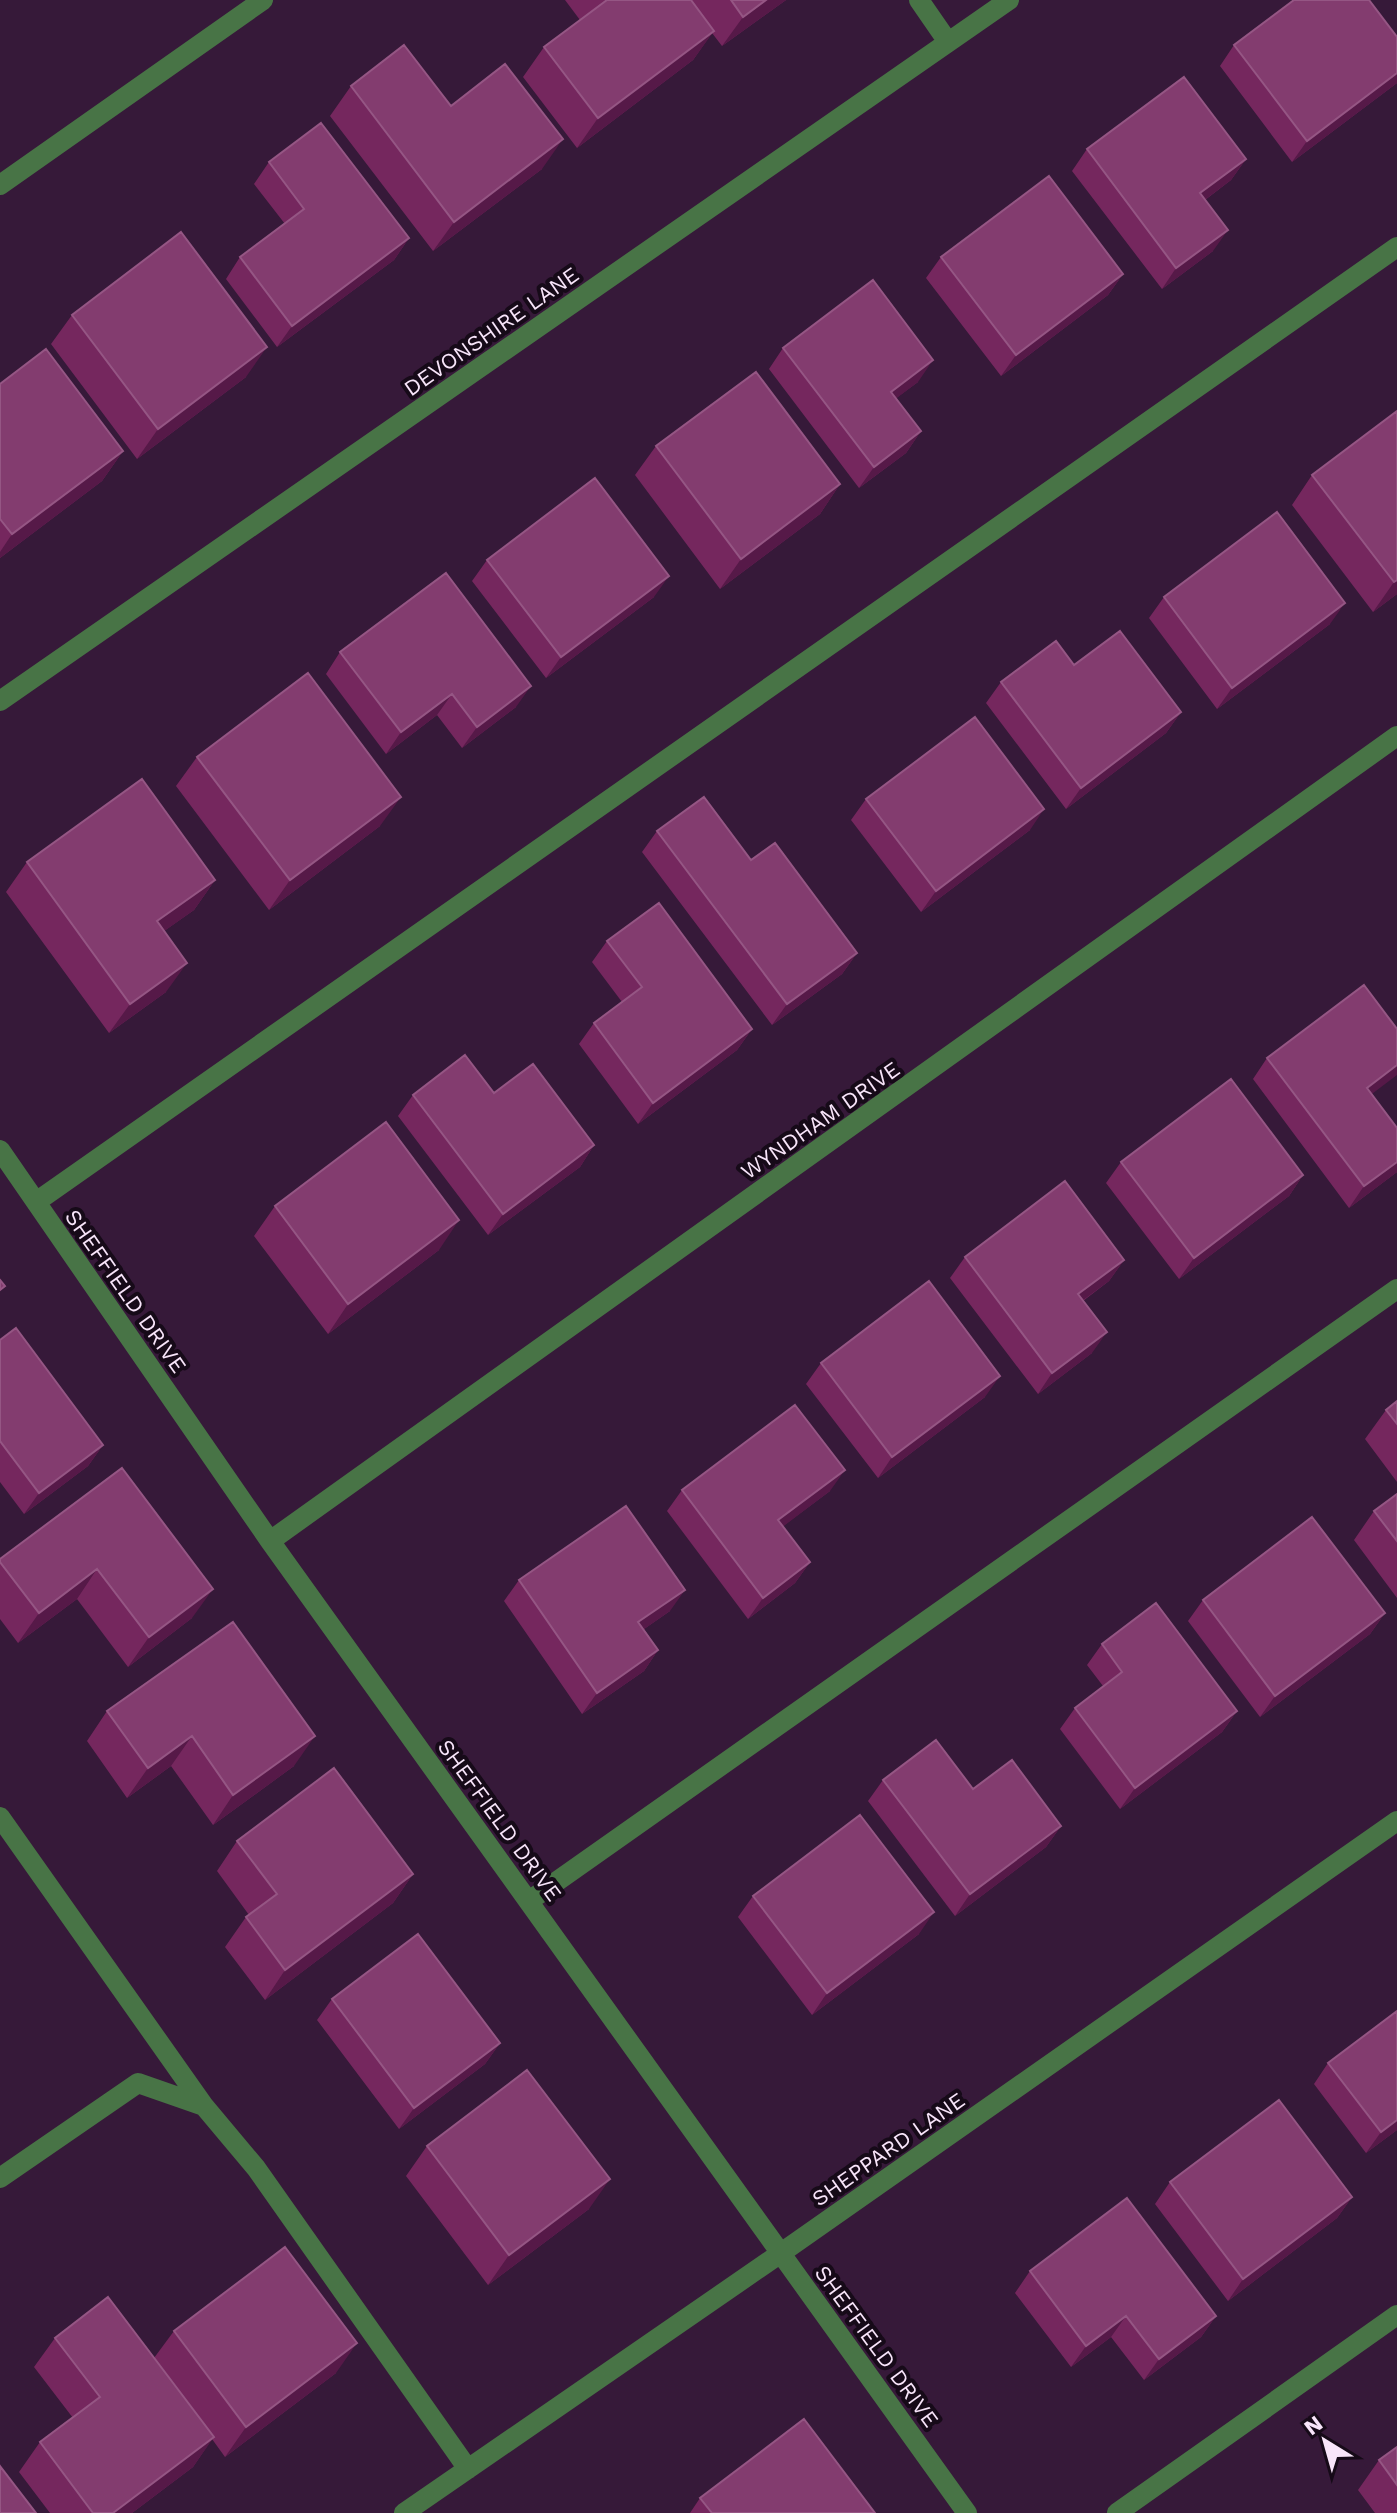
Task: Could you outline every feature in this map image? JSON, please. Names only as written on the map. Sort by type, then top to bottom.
[{"type":"street","points":[[0,185],[263,0]]},
{"type":"street","points":[[919,0],[948,42]]},
{"type":"street","name":"DEVONSHIRE LANE","points":[[0,701],[1009,0]]},
{"type":"street","points":[[36,1202],[1397,247]]},
{"type":"street","name":"WYNDHAM DRIVE","points":[[270,1541],[1397,736]]},
{"type":"street","name":"SHEFFIELD DRIVE","points":[[0,1150],[270,1541],[967,2513]]},
{"type":"street","points":[[529,1901],[1397,1289]]},
{"type":"street","points":[[0,1817],[204,2106],[256,2168],[468,2469]]},
{"type":"street","name":"SHEPPARD LANE","points":[[404,2513],[1397,1821]]},
{"type":"street","points":[[0,2178],[138,2083],[204,2106]]},
{"type":"street","points":[[1117,2513],[1397,2315]]},
{"type":"building","points":[[607,0],[691,0],[714,31],[598,118],[544,47]]},
{"type":"building","points":[[731,0],[766,0],[743,17]]},
{"type":"building","points":[[1294,0],[1369,0],[1397,37],[1397,73],[1307,141],[1234,45]]},
{"type":"building","points":[[404,45],[451,106],[505,64],[563,139],[454,222],[351,86]]},
{"type":"building","points":[[1184,77],[1246,159],[1200,193],[1228,230],[1176,268],[1087,149]]},
{"type":"building","points":[[321,123],[409,238],[292,326],[240,257],[304,209],[269,162]]},
{"type":"building","points":[[1049,176],[1123,274],[1016,355],[941,257]]},
{"type":"building","points":[[181,232],[267,347],[158,429],[72,315]]},
{"type":"building","points":[[873,280],[933,360],[891,392],[921,431],[874,467],[783,348]]},
{"type":"building","points":[[46,349],[123,451],[12,534],[0,519],[0,384]]},
{"type":"building","points":[[756,372],[840,484],[741,559],[656,446]]},
{"type":"building","points":[[1397,411],[1397,580],[1394,582],[1312,475]]},
{"type":"building","points":[[595,478],[669,576],[561,657],[487,560]]},
{"type":"building","points":[[1277,512],[1345,603],[1232,688],[1164,597]]},
{"type":"building","points":[[446,573],[531,686],[477,727],[452,694],[401,732],[340,652]]},
{"type":"building","points":[[1120,631],[1181,712],[1081,788],[1001,682],[1056,641],[1074,665]]},
{"type":"building","points":[[308,673],[401,797],[290,880],[197,757]]},
{"type":"building","points":[[975,717],[1044,809],[936,891],[866,799]]},
{"type":"building","points":[[142,779],[215,880],[157,921],[187,963],[130,1004],[27,862]]},
{"type":"building","points":[[704,797],[751,860],[775,843],[857,953],[787,1004],[657,831]]},
{"type":"building","points":[[659,903],[752,1029],[653,1103],[594,1023],[642,987],[607,941]]},
{"type":"building","points":[[1364,985],[1397,1029],[1397,1065],[1367,1088],[1397,1128],[1397,1162],[1364,1186],[1267,1058]]},
{"type":"building","points":[[465,1055],[494,1093],[533,1064],[594,1145],[503,1214],[413,1095]]},
{"type":"building","points":[[1231,1079],[1303,1175],[1194,1258],[1121,1162]]},
{"type":"building","points":[[386,1122],[459,1220],[348,1304],[275,1206]]},
{"type":"building","points":[[1065,1181],[1124,1260],[1078,1294],[1107,1332],[1052,1373],[965,1257]]},
{"type":"building","points":[[929,1281],[1000,1376],[892,1457],[821,1363]]},
{"type":"building","points":[[16,1328],[103,1445],[39,1493],[0,1441],[0,1340]]},
{"type":"building","points":[[1397,1401],[1397,1424],[1386,1410]]},
{"type":"building","points":[[795,1405],[845,1470],[778,1520],[810,1562],[763,1598],[682,1490]]},
{"type":"building","points":[[122,1468],[213,1589],[149,1637],[97,1569],[39,1613],[0,1562]]},
{"type":"building","points":[[1397,1494],[1397,1541],[1374,1511]]},
{"type":"building","points":[[626,1506],[685,1590],[638,1622],[658,1650],[597,1693],[519,1580]]},
{"type":"building","points":[[1312,1517],[1385,1613],[1275,1696],[1203,1600]]},
{"type":"building","points":[[1156,1603],[1237,1711],[1135,1788],[1075,1708],[1122,1672],[1102,1644]]},
{"type":"building","points":[[233,1622],[315,1736],[233,1795],[192,1736],[148,1768],[107,1711]]},
{"type":"building","points":[[936,1740],[973,1789],[1012,1760],[1061,1826],[970,1894],[883,1780]]},
{"type":"building","points":[[334,1768],[413,1874],[285,1970],[246,1917],[277,1894],[237,1841]]},
{"type":"building","points":[[860,1815],[934,1912],[827,1993],[753,1896]]},
{"type":"building","points":[[418,1934],[500,2043],[414,2108],[332,1999]]},
{"type":"building","points":[[1397,2011],[1397,2120],[1381,2132],[1328,2063]]},
{"type":"building","points":[[527,2070],[610,2179],[509,2255],[427,2146]]},
{"type":"building","points":[[1279,2100],[1352,2197],[1243,2279],[1170,2182]]},
{"type":"building","points":[[1127,2198],[1216,2316],[1159,2359],[1126,2316],[1086,2346],[1030,2271]]},
{"type":"building","points":[[285,2247],[357,2343],[246,2427],[174,2331]]},
{"type":"building","points":[[108,2297],[214,2437],[113,2513],[93,2513],[40,2442],[100,2397],[55,2338]]},
{"type":"building","points":[[804,2419],[875,2513],[712,2513],[700,2498]]},
{"type":"building","points":[[1397,2447],[1397,2485],[1379,2460]]},
{"type":"building","points":[[0,2466],[36,2513],[0,2513]]}]
